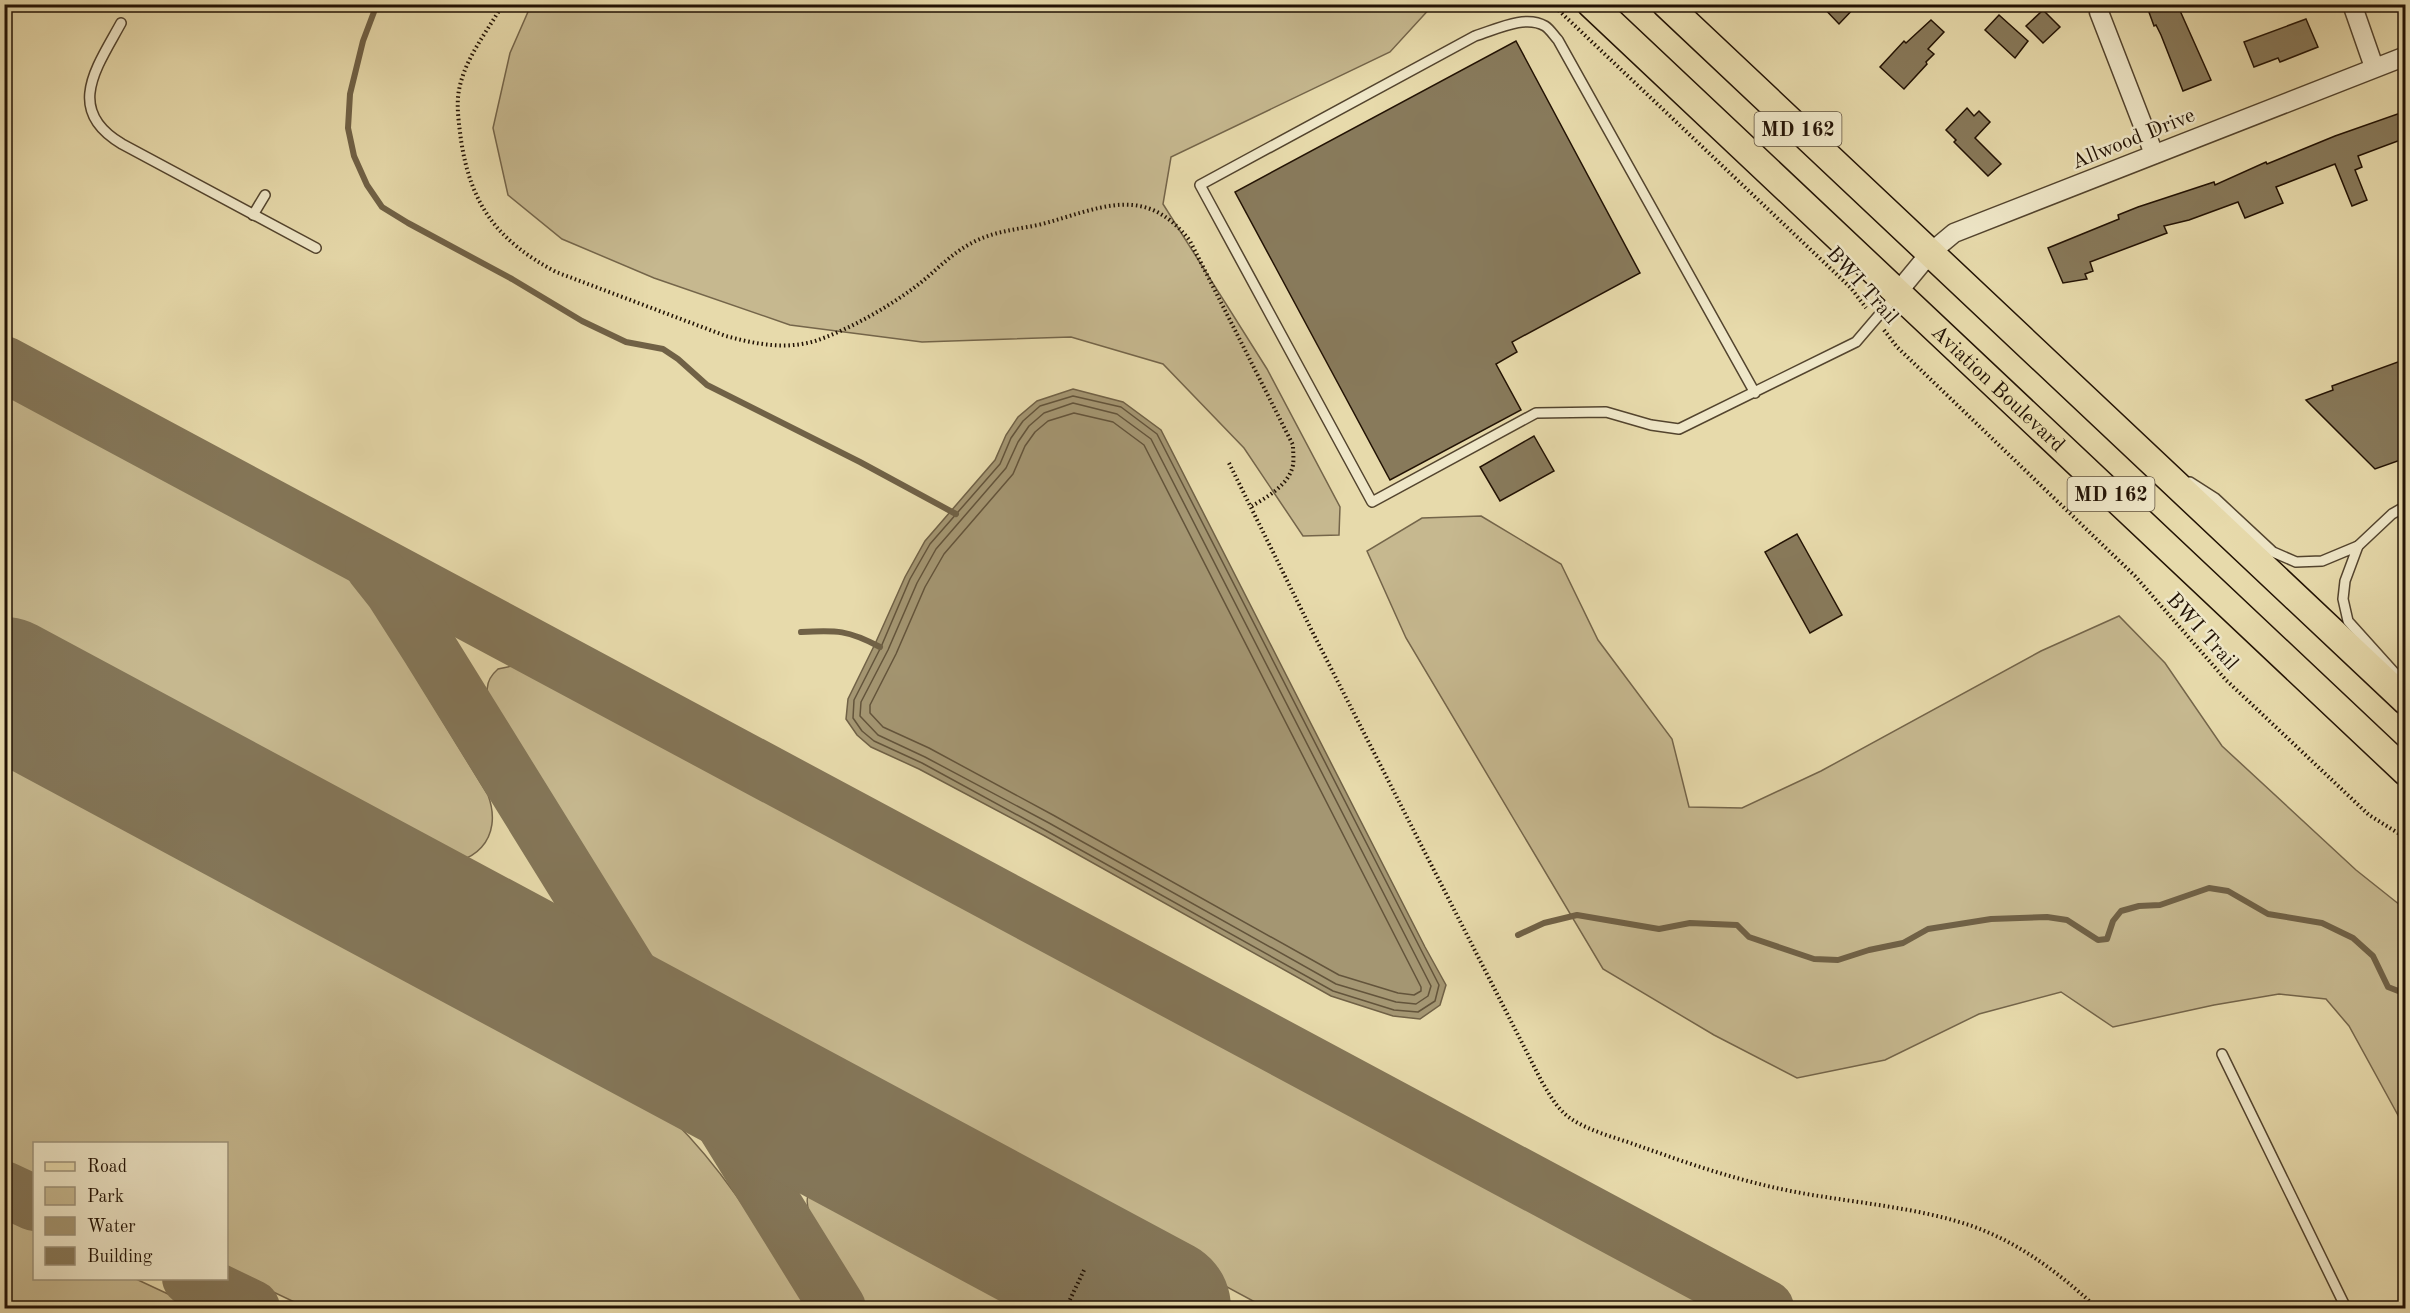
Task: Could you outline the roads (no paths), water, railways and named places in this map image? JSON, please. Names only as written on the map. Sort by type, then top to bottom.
[{"type":"main road","name":"Aviation Boulevard","points":[[1591,4],[2406,772]]},
{"type":"main road","name":"MD 162","points":[[1666,4],[2406,701]]},
{"type":"street","points":[[2352,4],[2374,67]]},
{"type":"street","points":[[2099,12],[2154,154]]},
{"type":"street","name":"Allwood Drive","points":[[1898,293],[1930,253],[1954,233],[2406,56]]},
{"type":"lane","points":[[1755,393],[1558,40],[1545,26],[1530,21],[1515,23],[1475,36],[1200,185],[1372,502],[1536,413],[1606,412],[1651,425],[1679,429],[1755,393],[1856,342],[1898,293]]},
{"type":"lane","points":[[121,23],[100,62],[89,91],[89,104],[99,127],[122,144],[316,248]]},
{"type":"lane","points":[[253,215],[265,195]]},
{"type":"lane","points":[[2139,450],[2215,498],[2274,552],[2296,562],[2322,561],[2358,546],[2392,514],[2406,506]]},
{"type":"lane","points":[[2358,546],[2345,581],[2343,599],[2348,621],[2406,685]]},
{"type":"lane","points":[[2222,1053],[2346,1308]]},
{"type":"water","points":[[1073,389],[1123,402],[1161,430],[1446,985],[1440,1005],[1420,1019],[1393,1016],[1331,996],[1043,835],[919,769],[871,747],[857,735],[846,719],[848,699],[905,577],[925,541],[995,460],[1006,435],[1018,417],[1037,401]]},
{"type":"waterway","points":[[377,4],[363,41],[350,94],[348,128],[354,156],[367,185],[382,207],[512,279],[582,321],[626,342],[663,349],[707,385],[860,462],[956,514]]},
{"type":"waterway","points":[[801,632],[842,632],[880,647]]},
{"type":"waterway","points":[[1518,935],[1544,923],[1577,915],[1659,929],[1690,923],[1737,925],[1749,937],[1814,959],[1838,960],[1869,950],[1903,943],[1928,929],[1991,919],[2047,917],[2067,920],[2098,940],[2107,939],[2113,921],[2121,911],[2139,906],[2160,905],[2209,888],[2228,891],[2268,914],[2322,923],[2353,938],[2373,956],[2388,987],[2406,994]]}]
